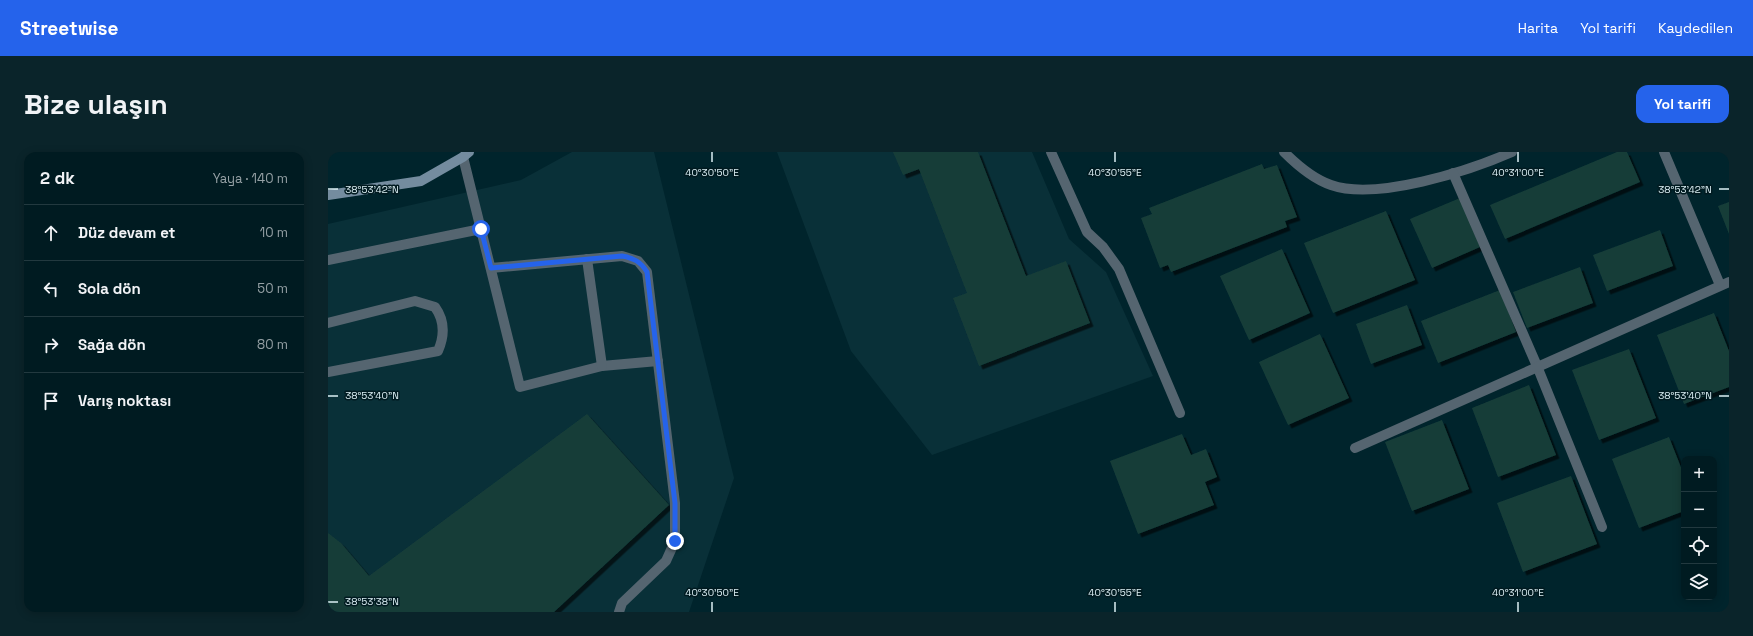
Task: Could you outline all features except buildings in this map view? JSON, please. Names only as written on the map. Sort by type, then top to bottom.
[{"type":"street","points":[[1051,152],[1087,232],[1103,247],[1119,269],[1180,413]]},
{"type":"street","points":[[1284,152],[1298,166],[1331,185],[1367,190],[1423,182],[1484,164],[1512,152]]},
{"type":"street","points":[[1355,448],[1724,283],[1664,152]]},
{"type":"street","points":[[328,195],[421,181],[466,154],[481,229],[520,387],[602,366],[658,361]]},
{"type":"street","points":[[1453,173],[1537,366],[1602,527]]},
{"type":"street","points":[[328,260],[481,229]]},
{"type":"street","points":[[491,268],[622,256],[631,257],[643,266],[647,272],[675,503],[675,541],[666,561],[622,603],[619,612]]},
{"type":"street","points":[[587,259],[602,366]]},
{"type":"street","points":[[328,323],[415,301],[435,307],[442,316],[443,330],[442,343],[438,351],[328,372]]},
{"type":"shaded area","points":[[572,152],[654,152],[734,478],[689,612],[328,612],[328,224],[521,180]]},
{"type":"shaded area","points":[[777,152],[1032,152],[1069,239],[1106,272],[1153,376],[932,455],[851,351]]},
{"type":"route","points":[[481,229],[491,268],[622,256],[631,257],[638,261],[647,272],[675,503],[675,541]]}]
